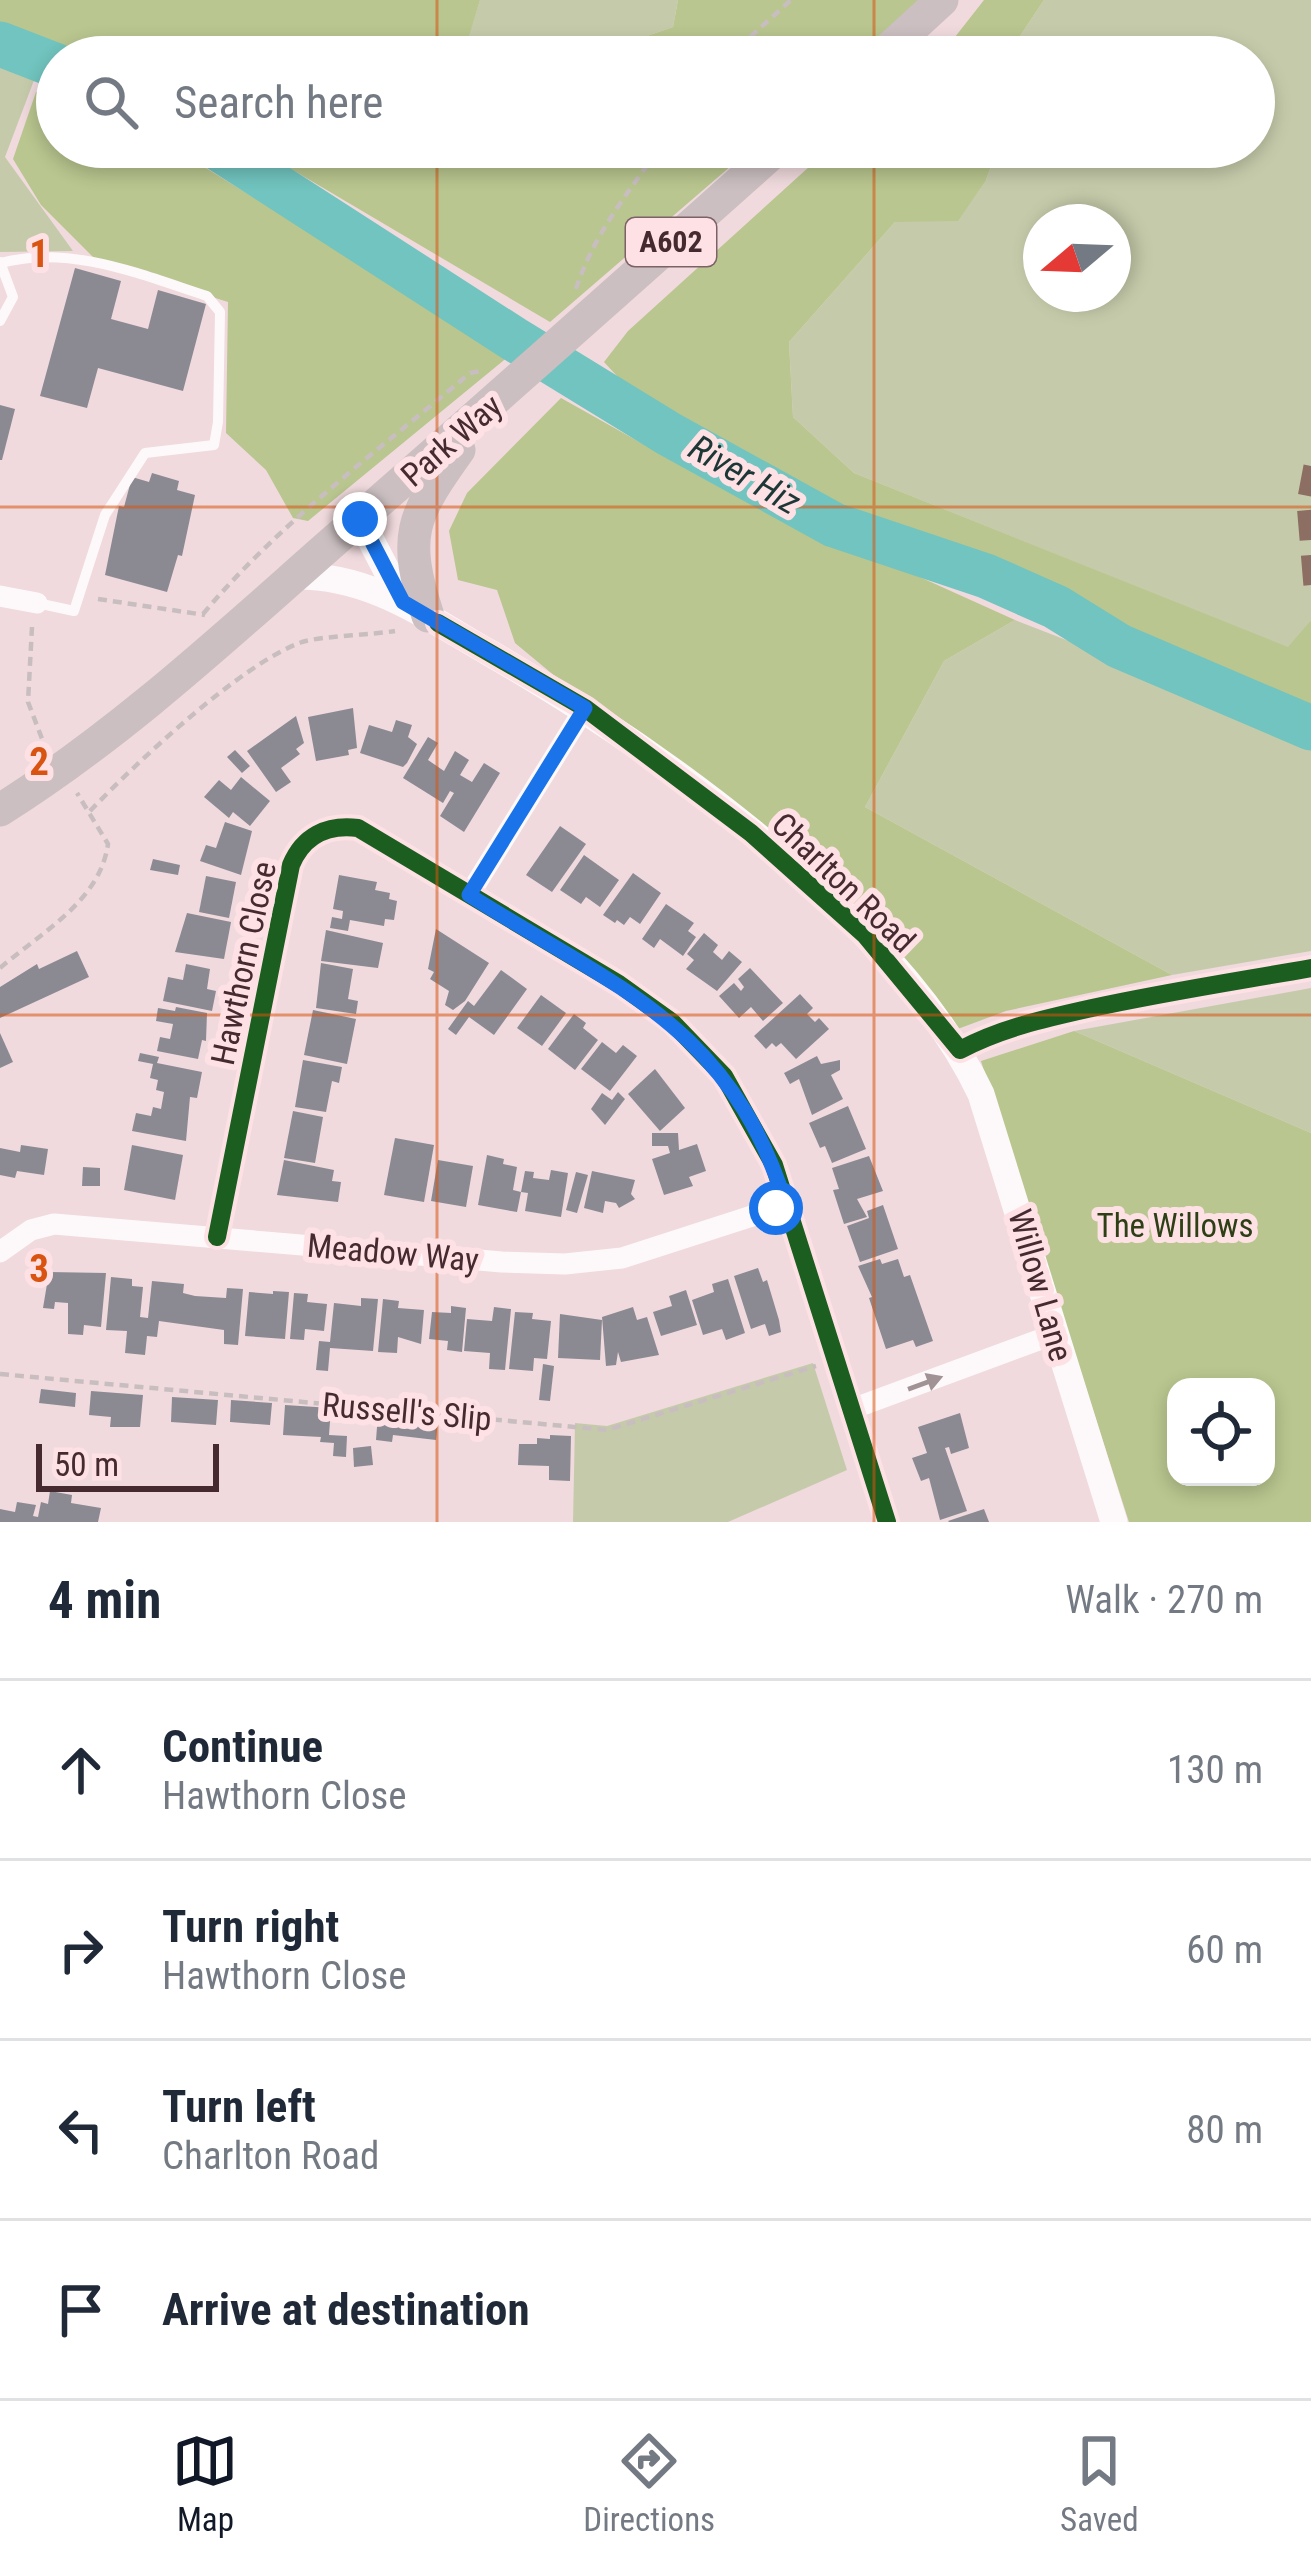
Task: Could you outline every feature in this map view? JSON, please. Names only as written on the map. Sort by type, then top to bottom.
[{"type":"main road","points":[[903,36],[943,0]]},
{"type":"main road","name":"Park Way","points":[[0,810],[48,770],[93,746],[295,576],[495,389],[565,339],[756,168]]},
{"type":"main road","points":[[423,614],[412,567],[421,510],[495,389]]},
{"type":"street","points":[[360,519],[423,614]]},
{"type":"street","name":"Charlton Road","points":[[295,576],[347,579],[423,614],[585,708],[809,882],[866,935],[960,1050]]},
{"type":"street","points":[[0,596],[37,603]]},
{"type":"street","points":[[469,895],[585,708]]},
{"type":"street","name":"Hawthorn Close","points":[[217,1237],[295,854],[315,834],[338,827],[358,828],[619,984],[672,1022],[724,1076],[760,1135],[786,1205],[887,1522]]},
{"type":"street","points":[[960,1050],[986,1036],[1061,1015],[1311,968]]},
{"type":"street","name":"Willow Lane","points":[[960,1050],[999,1142],[1114,1522]]},
{"type":"street","name":"Meadow Way","points":[[0,1252],[20,1235],[54,1224],[566,1264],[622,1258],[786,1205]]},
{"type":"street","points":[[852,1409],[1055,1334]]},
{"type":"lane","points":[[0,321],[13,297],[1,262],[35,256],[92,262],[207,296],[220,312],[214,445],[145,453],[105,515],[74,611],[37,603]]},
{"type":"path","points":[[751,36],[790,0]]},
{"type":"path","points":[[577,288],[583,268],[645,168]]},
{"type":"path","points":[[79,596],[202,614],[291,525],[470,374],[495,389]]},
{"type":"path","points":[[37,603],[27,664],[28,702],[48,770]]},
{"type":"path","points":[[90,812],[126,774],[263,662],[304,641],[423,614]]},
{"type":"path","points":[[0,968],[85,898],[102,875],[108,844],[77,793]]},
{"type":"green space","points":[[0,0],[480,0],[469,36],[36,36],[36,48],[0,38]]},
{"type":"green space","points":[[480,0],[678,0],[673,27],[647,36],[468,36]]},
{"type":"green space","points":[[678,0],[920,0],[881,36],[647,36],[673,27]]},
{"type":"green space","points":[[984,0],[1044,0],[1020,36],[956,36]]},
{"type":"green space","points":[[1044,0],[1311,0],[1311,620],[1289,648],[854,473],[793,417],[789,342],[895,222],[986,180],[990,168],[1275,168],[1275,36],[1020,36]]},
{"type":"green space","points":[[0,66],[36,75],[5,157],[73,251],[0,252]]},
{"type":"green space","points":[[36,92],[36,168],[206,168],[509,356],[308,521],[293,518],[266,470],[226,433],[228,302],[96,260],[41,205],[13,159]]},
{"type":"green space","points":[[290,168],[729,168],[550,322]]},
{"type":"green space","points":[[808,168],[990,168],[958,221],[895,222],[789,342],[793,417],[854,473],[1288,647],[1311,620],[1311,728],[1183,660],[1034,608],[989,580],[835,513],[629,389],[604,362],[628,331]]},
{"type":"green space","points":[[561,398],[716,485],[1015,620],[944,661],[865,807],[1172,975],[1006,1011],[955,1030],[875,926],[759,822],[591,706],[515,643],[497,590],[458,580],[449,531],[467,493]]},
{"type":"green space","points":[[1015,620],[1311,735],[1311,951],[1172,975],[865,807],[944,661]]},
{"type":"green space","points":[[1311,988],[1311,1133],[1074,1031]]},
{"type":"green space","name":"The Willows","points":[[1074,1031],[1311,1133],[1311,1522],[1129,1522],[981,1061]]},
{"type":"green space","points":[[813,1363],[847,1470],[728,1522],[573,1522],[575,1423],[607,1426]]},
{"type":"building","points":[[75,268],[121,281],[111,319],[148,329],[158,290],[206,304],[183,391],[98,368],[87,408],[40,396]]},
{"type":"building","points":[[0,405],[15,409],[2,460],[0,460]]},
{"type":"building","points":[[152,473],[179,481],[177,490],[195,495],[182,556],[178,555],[167,592],[105,575],[119,506],[124,507],[132,477],[149,482]]},
{"type":"building","points":[[353,708],[357,748],[348,750],[349,755],[316,761],[308,717]]},
{"type":"building","points":[[296,716],[304,743],[296,749],[300,754],[281,768],[291,782],[276,792],[247,751]]},
{"type":"building","points":[[396,720],[412,725],[408,737],[417,744],[403,767],[360,753],[369,725],[392,732]]},
{"type":"building","points":[[428,737],[438,743],[428,760],[444,771],[455,751],[469,760],[460,775],[472,782],[484,763],[500,773],[464,832],[440,816],[454,793],[450,791],[443,803],[403,778]]},
{"type":"building","points":[[235,750],[250,766],[242,773],[227,757]]},
{"type":"building","points":[[241,777],[270,801],[250,826],[233,812],[229,818],[204,797],[219,780],[231,790]]},
{"type":"building","points":[[225,822],[252,831],[241,875],[200,861],[206,845],[216,848]]},
{"type":"building","points":[[560,826],[586,844],[552,892],[526,875]]},
{"type":"building","points":[[584,855],[619,880],[600,907],[586,897],[581,904],[560,890]]},
{"type":"building","points":[[153,859],[180,865],[178,875],[150,870]]},
{"type":"building","points":[[633,873],[661,893],[640,924],[630,917],[624,925],[615,923],[603,915]]},
{"type":"building","points":[[339,875],[377,882],[375,890],[390,893],[389,899],[397,901],[394,920],[385,919],[384,926],[350,920],[348,931],[330,928],[332,917],[342,919],[343,911],[333,909]]},
{"type":"building","points":[[206,876],[236,882],[229,918],[199,912]]},
{"type":"building","points":[[666,904],[694,923],[688,931],[696,937],[683,956],[660,939],[654,948],[642,939]]},
{"type":"building","points":[[187,913],[231,922],[224,959],[175,952]]},
{"type":"building","points":[[436,929],[489,963],[465,1001],[453,1010],[445,1005],[449,991],[430,979]]},
{"type":"building","points":[[326,930],[383,943],[378,968],[321,961]]},
{"type":"building","points":[[704,933],[718,945],[713,952],[722,960],[729,951],[742,962],[717,991],[686,969],[694,960],[687,954]]},
{"type":"building","points":[[77,951],[89,977],[0,1018],[0,987],[37,964],[39,969]]},
{"type":"building","points":[[321,963],[353,969],[348,999],[358,1001],[356,1014],[316,1008]]},
{"type":"building","points":[[186,964],[210,969],[207,989],[216,991],[212,1011],[163,1001],[168,977],[183,980]]},
{"type":"building","points":[[750,968],[783,1003],[763,1021],[751,1007],[739,1018],[719,996],[734,983],[741,991],[744,987],[738,979]]},
{"type":"building","points":[[501,970],[527,989],[494,1035],[469,1017],[456,1035],[448,1029],[468,1001],[474,1006]]},
{"type":"building","points":[[800,994],[813,1008],[807,1014],[829,1029],[796,1059],[781,1043],[766,1049],[754,1036]]},
{"type":"building","points":[[541,995],[566,1013],[542,1046],[517,1028]]},
{"type":"building","points":[[176,1007],[207,1013],[206,1041],[202,1040],[198,1059],[157,1051],[160,1037],[170,1039],[173,1024],[156,1021],[158,1008],[175,1011]]},
{"type":"building","points":[[313,1010],[356,1019],[347,1064],[304,1055]]},
{"type":"building","points":[[574,1014],[598,1040],[575,1070],[548,1049]]},
{"type":"building","points":[[0,1033],[13,1062],[0,1068]]},
{"type":"building","points":[[602,1042],[616,1053],[623,1045],[637,1056],[610,1091],[581,1069]]},
{"type":"building","points":[[140,1053],[159,1057],[157,1063],[202,1072],[197,1098],[190,1097],[186,1141],[132,1131],[136,1113],[151,1116],[153,1107],[161,1109],[164,1092],[156,1090],[158,1080],[150,1078],[153,1064],[138,1061]]},
{"type":"building","points":[[817,1056],[821,1064],[840,1060],[840,1070],[831,1075],[843,1099],[812,1115],[799,1079],[790,1084],[784,1073]]},
{"type":"building","points":[[303,1060],[342,1067],[339,1083],[332,1081],[326,1112],[295,1107]]},
{"type":"building","points":[[655,1069],[685,1108],[660,1131],[628,1094]]},
{"type":"building","points":[[618,1092],[625,1099],[605,1125],[591,1109],[602,1093],[612,1100]]},
{"type":"building","points":[[848,1106],[866,1149],[832,1163],[809,1123]]},
{"type":"building","points":[[293,1111],[323,1117],[315,1163],[284,1158]]},
{"type":"building","points":[[652,1133],[678,1133],[679,1150],[697,1144],[706,1171],[689,1177],[693,1186],[664,1195],[652,1159],[670,1153],[668,1146],[652,1146]]},
{"type":"building","points":[[395,1138],[434,1145],[424,1202],[384,1195]]},
{"type":"building","points":[[21,1145],[48,1149],[44,1175],[17,1171],[15,1178],[0,1175],[0,1148],[20,1152]]},
{"type":"building","points":[[132,1145],[183,1155],[175,1200],[124,1190]]},
{"type":"building","points":[[487,1155],[517,1167],[513,1190],[521,1192],[517,1212],[478,1205]]},
{"type":"building","points":[[869,1156],[883,1191],[857,1199],[867,1217],[844,1224],[833,1190],[839,1189],[832,1168]]},
{"type":"building","points":[[284,1160],[334,1170],[332,1181],[341,1182],[338,1202],[277,1195]]},
{"type":"building","points":[[438,1160],[473,1166],[466,1207],[431,1201]]},
{"type":"building","points":[[83,1167],[100,1168],[100,1186],[82,1186]]},
{"type":"building","points":[[551,1170],[568,1173],[561,1217],[525,1211],[528,1193],[521,1192],[525,1171],[534,1172],[533,1178],[549,1180]]},
{"type":"building","points":[[592,1171],[635,1180],[631,1194],[635,1199],[619,1208],[605,1201],[603,1213],[584,1208]]},
{"type":"building","points":[[576,1172],[588,1175],[577,1213],[566,1210]]},
{"type":"building","points":[[883,1205],[898,1249],[860,1262],[847,1226],[869,1218],[867,1211]]},
{"type":"building","points":[[880,1259],[882,1264],[898,1259],[904,1277],[910,1275],[933,1341],[916,1347],[913,1340],[886,1349],[858,1266]]},
{"type":"building","points":[[758,1268],[763,1282],[767,1280],[781,1332],[769,1336],[765,1324],[751,1329],[734,1276]]},
{"type":"building","points":[[49,1272],[106,1273],[101,1327],[84,1325],[83,1335],[68,1334],[68,1303],[43,1308]]},
{"type":"building","points":[[111,1277],[132,1279],[132,1286],[143,1287],[140,1317],[148,1318],[152,1281],[184,1284],[183,1293],[195,1296],[226,1298],[227,1288],[243,1289],[238,1345],[224,1344],[224,1330],[159,1321],[157,1337],[147,1336],[145,1355],[125,1353],[127,1331],[106,1330]]},
{"type":"building","points":[[728,1279],[745,1333],[726,1340],[722,1329],[703,1335],[692,1300],[714,1292],[712,1284]]},
{"type":"building","points":[[686,1290],[697,1325],[661,1336],[653,1312],[672,1306],[669,1296]]},
{"type":"building","points":[[249,1292],[289,1292],[285,1339],[245,1336]]},
{"type":"building","points":[[294,1293],[308,1294],[307,1302],[327,1304],[324,1331],[305,1329],[304,1340],[290,1339]]},
{"type":"building","points":[[361,1298],[378,1299],[373,1351],[330,1348],[328,1371],[316,1370],[319,1341],[330,1342],[334,1303],[361,1306]]},
{"type":"building","points":[[383,1299],[399,1301],[398,1308],[424,1310],[421,1344],[398,1337],[397,1353],[378,1352]]},
{"type":"building","points":[[451,1306],[466,1308],[462,1352],[447,1350],[448,1341],[429,1339],[432,1312],[451,1313]]},
{"type":"building","points":[[494,1307],[511,1309],[505,1370],[489,1369],[490,1353],[464,1351],[467,1319],[492,1321]]},
{"type":"building","points":[[633,1307],[637,1320],[647,1317],[659,1355],[621,1362],[618,1352],[616,1365],[606,1366],[602,1317]]},
{"type":"building","points":[[515,1312],[551,1321],[547,1359],[534,1358],[533,1371],[509,1369]]},
{"type":"building","points":[[560,1314],[602,1320],[600,1360],[558,1358]]},
{"type":"building","points":[[543,1364],[554,1366],[550,1401],[539,1400]]},
{"type":"building","points":[[41,1389],[76,1393],[75,1407],[39,1403]]},
{"type":"building","points":[[91,1391],[143,1395],[140,1427],[110,1427],[111,1417],[89,1415]]},
{"type":"building","points":[[172,1397],[218,1400],[216,1425],[171,1422]]},
{"type":"building","points":[[231,1400],[272,1403],[270,1425],[230,1422]]},
{"type":"building","points":[[285,1405],[331,1408],[329,1435],[347,1436],[346,1457],[333,1456],[334,1443],[320,1442],[321,1437],[283,1435]]},
{"type":"building","points":[[960,1413],[969,1448],[951,1454],[945,1448],[967,1511],[940,1520],[929,1478],[921,1481],[912,1458],[927,1453],[918,1427]]},
{"type":"building","points":[[378,1414],[438,1421],[436,1440],[393,1435],[392,1442],[376,1440]]},
{"type":"building","points":[[550,1435],[571,1436],[570,1481],[549,1480],[549,1466],[518,1465],[519,1444],[537,1444],[537,1438],[550,1439]]},
{"type":"building","points":[[371,1446],[373,1465],[354,1467],[353,1448]]},
{"type":"building","points":[[50,1491],[72,1495],[71,1503],[101,1508],[98,1522],[0,1522],[0,1509],[15,1512],[17,1502],[36,1505],[33,1516],[38,1517],[41,1502],[48,1504]]},
{"type":"building","points":[[984,1509],[989,1522],[948,1521]]},
{"type":"waterway","name":"River Hiz","points":[[0,44],[36,58]]},
{"type":"waterway","name":"River Hiz","points":[[249,168],[669,434],[834,525],[986,576],[1056,607],[1119,646],[1311,728]]},
{"type":"marked path","points":[[1311,466],[1304,503],[1311,586]]},
{"type":"cycle path","points":[[438,623],[585,708],[751,833],[865,935],[960,1050],[1058,1016],[1311,968]]},
{"type":"cycle path","points":[[217,1237],[291,865],[302,846],[317,834],[358,828],[619,984],[672,1022],[724,1076],[774,1165],[887,1522]]},
{"type":"route","points":[[360,519],[403,602],[585,708],[469,895],[619,984],[698,1046],[724,1076],[760,1135],[786,1205],[776,1208]]}]
